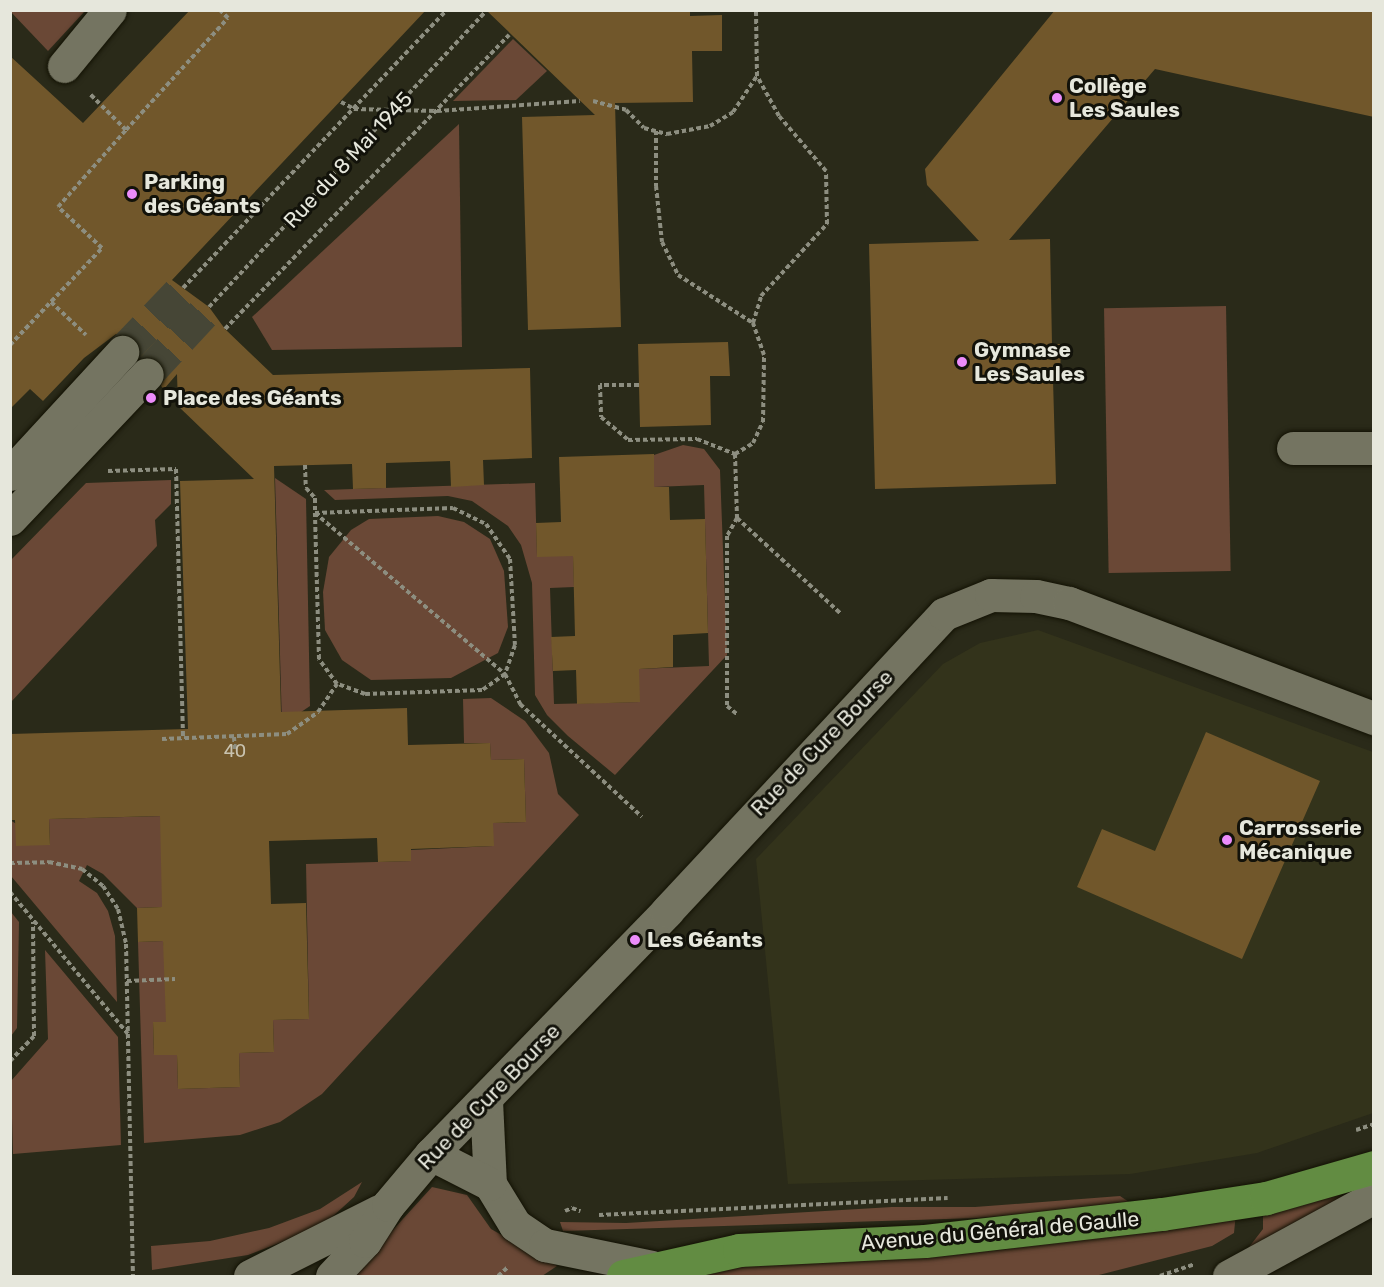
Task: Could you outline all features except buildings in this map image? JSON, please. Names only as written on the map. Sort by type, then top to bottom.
[{"type":"main road","name":"Avenue du Général de Gaulle","points":[[638,1272],[739,1250],[925,1241],[1162,1214],[1266,1198],[1374,1167]]},
{"type":"street","points":[[64,66],[110,10]]},
{"type":"street","points":[[10,474],[122,352]]},
{"type":"street","points":[[10,519],[147,374]]},
{"type":"street","points":[[1293,448],[1374,448]]},
{"type":"street","name":"Rue de Cure Bourse","points":[[332,1276],[365,1241],[388,1205],[432,1154],[486,1100],[944,614],[991,595],[1036,596],[1069,603],[1374,718]]},
{"type":"street","points":[[486,1100],[490,1184],[515,1225],[534,1240],[638,1272]]},
{"type":"street","points":[[432,1154],[490,1184]]},
{"type":"street","points":[[1229,1276],[1374,1197]]},
{"type":"street","name":"Rue de Cure Bourse","points":[[250,1276],[347,1230],[388,1205]]},
{"type":"path","points":[[10,345],[102,248],[58,207],[228,18],[220,10]]},
{"type":"path","name":"Rue du 8 Mai 1945","points":[[183,288],[447,10]]},
{"type":"path","points":[[735,454],[753,443],[763,422],[764,355],[753,323],[761,297],[827,224],[826,171],[778,116],[757,76],[756,10]]},
{"type":"path","name":"Rue du 8 Mai 1945","points":[[209,307],[395,111],[485,12]]},
{"type":"path","points":[[225,329],[509,35]]},
{"type":"path","points":[[64,66],[126,130]]},
{"type":"path","points":[[593,101],[626,110],[644,129],[667,134],[710,126],[733,112],[757,76]]},
{"type":"path","points":[[341,102],[354,109],[437,111],[580,101]]},
{"type":"path","points":[[656,131],[656,186],[666,250],[678,275],[753,323]]},
{"type":"path","points":[[51,302],[92,341]]},
{"type":"path","points":[[639,384],[600,385],[601,417],[628,440],[697,439],[735,454]]},
{"type":"path","points":[[735,454],[737,518],[727,536],[727,706],[737,714]]},
{"type":"path","points":[[304,465],[306,488],[315,498],[315,513],[319,659],[337,684],[365,694],[482,690],[505,674],[515,645],[510,559],[486,524],[453,507],[315,513]]},
{"type":"path","points":[[176,469],[183,739]]},
{"type":"path","points":[[315,513],[505,674],[520,704],[642,817]]},
{"type":"path","points":[[737,518],[841,614]]},
{"type":"path","points":[[162,739],[287,734],[318,712],[337,684]]},
{"type":"path","points":[[234,737],[235,752]]},
{"type":"path","points":[[10,862],[49,862],[82,869],[103,886],[118,909],[126,944],[134,1276]]},
{"type":"path","points":[[10,892],[129,1034]]},
{"type":"path","points":[[10,1061],[34,1036],[33,921]]},
{"type":"path","points":[[127,981],[175,979]]},
{"type":"path","points":[[534,1240],[555,1214],[572,1208],[590,1216],[950,1198]]},
{"type":"shaded area","points":[[11,10],[85,11],[48,51]]},
{"type":"shaded area","points":[[513,39],[547,71],[516,100],[453,101]]},
{"type":"shaded area","points":[[459,124],[462,347],[272,350],[252,317]]},
{"type":"shaded area","points":[[1226,306],[1231,571],[1109,573],[1104,308]]},
{"type":"shaded area","points":[[683,445],[704,449],[720,470],[727,655],[615,775],[568,736],[547,715],[535,695],[532,583],[521,545],[508,526],[472,501],[448,496],[335,500],[324,490],[535,483],[537,556],[573,556],[574,587],[550,588],[554,704],[639,702],[639,669],[709,666],[704,485],[654,487],[654,455]]},
{"type":"shaded area","points":[[275,478],[306,499],[310,706],[282,725]]},
{"type":"shaded area","points":[[171,480],[171,504],[155,520],[157,546],[11,702],[11,560],[86,483]]},
{"type":"shaded area","points":[[438,516],[464,522],[490,539],[504,571],[508,627],[498,653],[451,678],[371,680],[342,660],[325,630],[323,592],[329,557],[351,530],[369,519]]},
{"type":"shaded area","points":[[1038,630],[1373,752],[1373,1113],[1257,1153],[1130,1174],[788,1184],[756,859],[943,664],[980,643]]},
{"type":"shaded area","points":[[491,698],[525,721],[549,753],[558,794],[579,815],[322,1094],[280,1122],[240,1135],[144,1143],[138,942],[163,941],[177,1022],[153,1022],[154,1055],[177,1055],[178,1089],[240,1087],[239,1053],[274,1052],[273,1020],[309,1019],[306,864],[411,861],[411,850],[493,846],[493,823],[526,822],[524,759],[491,760],[490,743],[464,743],[463,699]]},
{"type":"shaded area","points":[[164,816],[162,907],[137,908],[103,874],[87,865],[79,881],[97,893],[108,911],[115,936],[117,1002],[11,876],[10,820],[50,845],[49,819]]},
{"type":"shaded area","points":[[11,912],[19,922],[17,1028],[11,1036]]},
{"type":"shaded area","points":[[45,950],[118,1037],[121,1145],[13,1154],[11,1081],[48,1039]]},
{"type":"shaded area","points":[[1365,1180],[1367,1193],[1246,1251],[1263,1229],[1263,1210]]},
{"type":"shaded area","points":[[362,1182],[354,1197],[331,1218],[295,1237],[248,1255],[152,1270],[151,1246],[210,1241],[269,1228],[320,1209]]},
{"type":"shaded area","points":[[432,1187],[467,1195],[491,1229],[557,1266],[542,1276],[351,1276]]},
{"type":"shaded area","points":[[1120,1196],[1132,1204],[978,1218],[563,1231],[560,1222],[626,1223],[892,1207],[975,1207]]},
{"type":"shaded area","points":[[1236,1213],[1234,1233],[1212,1246],[1095,1276],[671,1276],[729,1264],[1001,1250]]},
{"type":"tunnel","points":[[122,352],[183,288]]},
{"type":"tunnel","points":[[147,374],[209,307]]},
{"type":"place","name":"Collège Les Saules","points":[[1057,98]]},
{"type":"place","name":"Parking des Géants","points":[[132,194]]},
{"type":"place","name":"Gymnase Les Saules","points":[[962,362]]},
{"type":"place","name":"Place des Géants","points":[[151,398]]},
{"type":"place","name":"Carrosserie Mécanique","points":[[1227,840]]},
{"type":"place","name":"Les Géants","points":[[635,940]]}]
